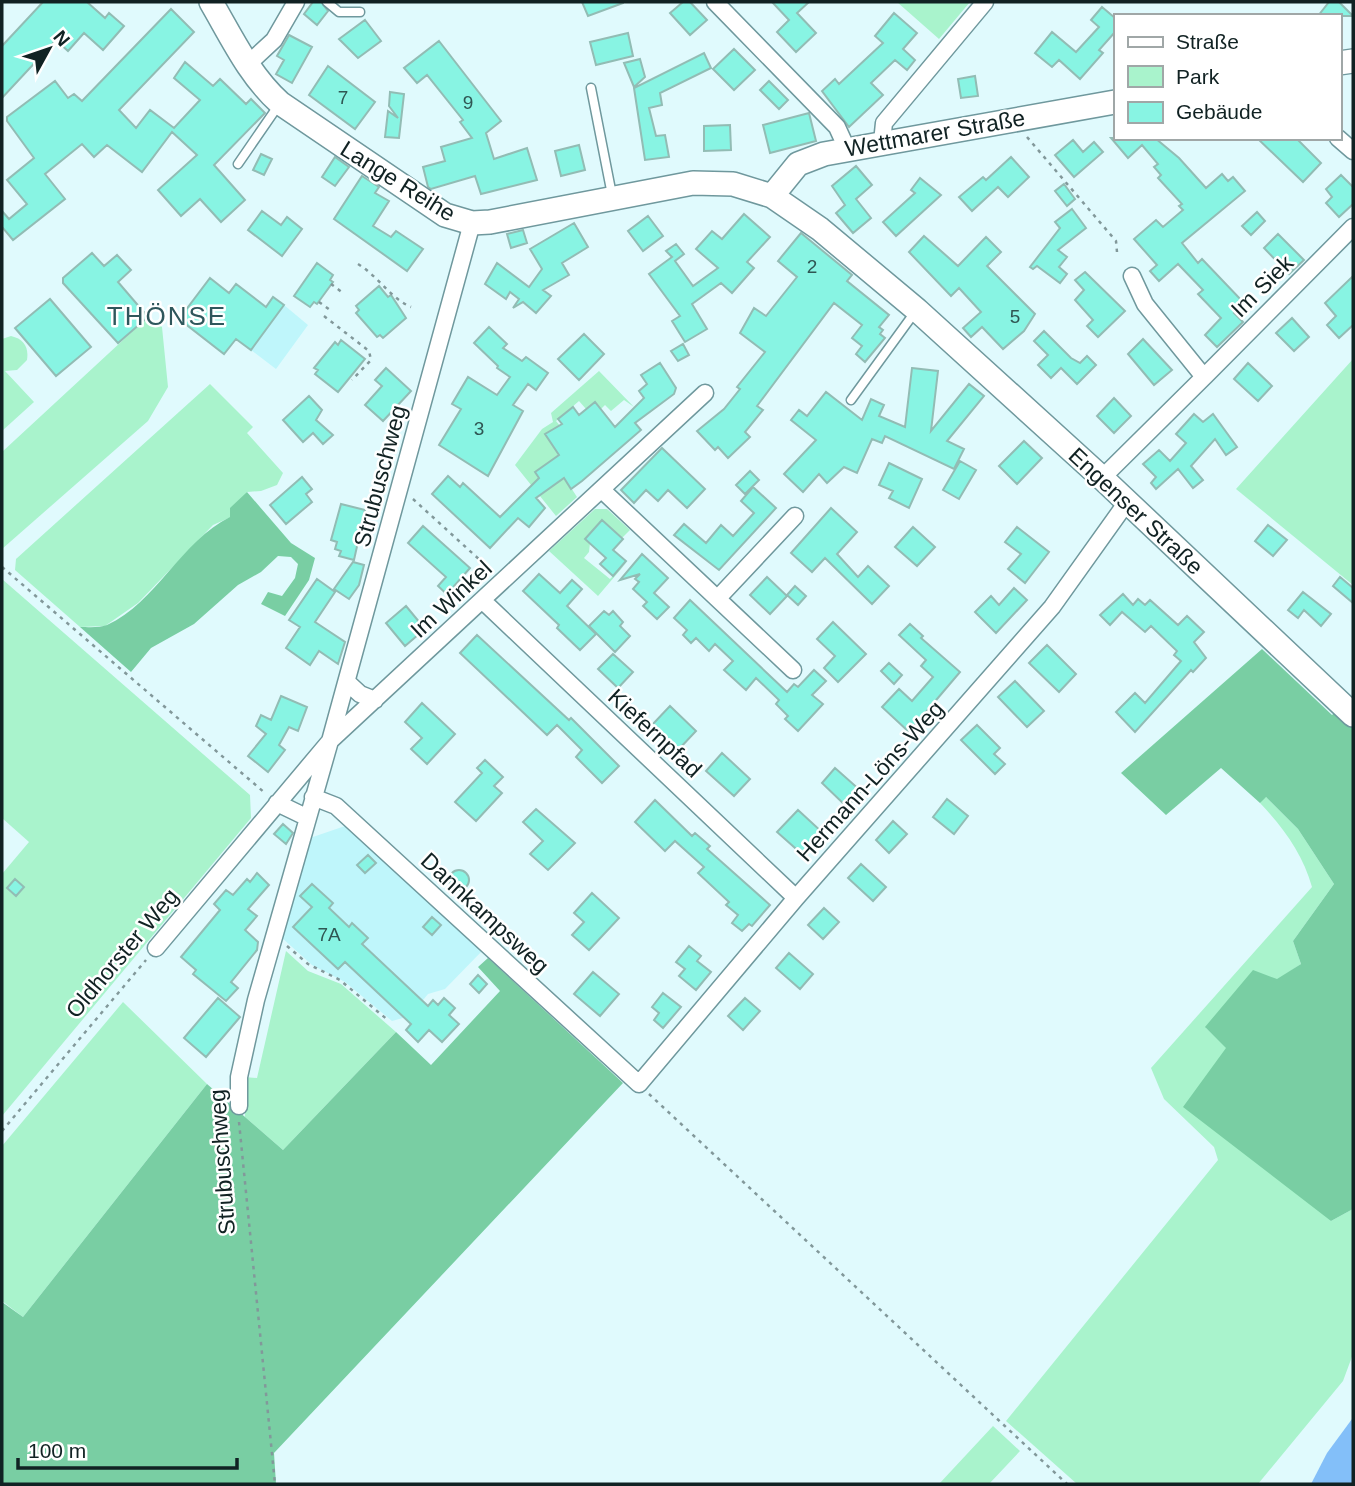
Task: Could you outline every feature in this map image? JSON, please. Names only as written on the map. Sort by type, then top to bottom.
[{"type":"street","name":"Lange Reihe","points":[[211,2],[247,65],[262,87],[279,103],[445,215],[472,223],[693,183],[733,184],[772,196]]},
{"type":"street","points":[[247,65],[274,40],[296,2]]},
{"type":"street","points":[[715,2],[837,127],[847,149]]},
{"type":"street","points":[[882,142],[884,123],[985,2]]},
{"type":"street","name":"Wettmarer Straße","points":[[772,196],[798,164],[824,153],[1114,102]]},
{"type":"street","name":"Engenser Straße","points":[[772,196],[820,229],[917,310],[1350,706]]},
{"type":"street","name":"Strubuschweg","points":[[313,796],[347,682],[472,223]]},
{"type":"street","name":"Im Siek","points":[[1102,478],[1353,227]]},
{"type":"street","points":[[1132,276],[1145,304],[1204,377]]},
{"type":"street","name":"Im Winkel","points":[[330,741],[705,393]]},
{"type":"street","points":[[602,490],[793,670]]},
{"type":"street","name":"Hermann-Löns-Weg","points":[[639,1084],[796,898],[1052,607],[1127,502]]},
{"type":"street","points":[[718,598],[795,516]]},
{"type":"street","name":"Kiefernpfad","points":[[483,601],[796,898]]},
{"type":"street","points":[[347,682],[360,694],[375,700]]},
{"type":"street","name":"Strubuschweg","points":[[293,783],[330,741]]},
{"type":"street","name":"Oldhorster Weg","points":[[156,948],[293,783]]},
{"type":"street","points":[[277,803],[299,814],[313,796]]},
{"type":"street","name":"Dannkampsweg","points":[[313,796],[336,806],[639,1084]]},
{"type":"street","name":"Strubuschweg","points":[[239,1106],[239,1077],[274,935],[299,814]]},
{"type":"lane","points":[[327,2],[339,12],[360,12]]},
{"type":"lane","points":[[591,88],[612,198]]},
{"type":"lane","points":[[238,164],[279,103]]},
{"type":"lane","points":[[851,400],[917,310]]},
{"type":"path","points":[[1025,135],[1116,241],[1117,251]]},
{"type":"path","points":[[358,264],[377,276],[398,302],[411,307]]},
{"type":"path","points":[[331,284],[343,293]]},
{"type":"path","points":[[319,302],[330,310]]},
{"type":"path","points":[[324,316],[369,351],[371,360],[352,380]]},
{"type":"path","points":[[399,494],[414,499],[503,582]]},
{"type":"path","points":[[2,567],[277,803]]},
{"type":"path","points":[[274,935],[308,964],[340,980],[389,1021]]},
{"type":"path","name":"Oldhorster Weg","points":[[2,1132],[156,948]]},
{"type":"path","points":[[639,1084],[1067,1484]]},
{"type":"path","name":"Strubuschweg","points":[[239,1106],[275,1484]]},
{"type":"shaded area","points":[[284,305],[308,325],[276,369],[251,350]]},
{"type":"shaded area","points":[[345,826],[482,951],[445,989],[428,994],[410,1016],[392,1021],[345,982],[312,965],[281,937],[310,838]]},
{"type":"green space","points":[[897,2],[970,2],[939,39]]},
{"type":"green space","points":[[148,317],[162,327],[168,387],[148,421],[2,549],[2,452]]},
{"type":"green space","points":[[11,336],[25,344],[27,360],[17,370],[5,371],[34,402],[2,431],[2,339]]},
{"type":"green space","points":[[1353,359],[1353,585],[1236,489]]},
{"type":"green space","points":[[599,371],[634,407],[624,400],[611,411],[605,405],[601,409],[595,402],[586,409],[579,401],[556,421],[562,428],[546,434],[572,476],[566,480],[577,497],[556,516],[515,465],[542,429],[553,422],[551,413]]},
{"type":"green space","points":[[210,384],[253,427],[247,433],[283,473],[277,485],[261,491],[247,492],[231,517],[213,525],[138,603],[105,626],[80,627],[15,570],[16,559]]},
{"type":"green space","points":[[247,492],[291,543],[315,558],[309,580],[285,616],[261,604],[268,592],[282,596],[295,578],[298,564],[291,557],[278,556],[261,572],[238,585],[194,624],[151,648],[131,672],[80,627],[104,626],[124,615],[155,587],[197,541],[230,517],[230,508]]},
{"type":"green space","points":[[595,509],[607,509],[630,530],[622,538],[602,520],[585,539],[590,543],[589,552],[584,558],[610,579],[627,562],[598,596],[549,551]]},
{"type":"green space","points":[[2,579],[250,795],[251,818],[2,1116],[2,874],[29,842],[2,818]]},
{"type":"green space","points":[[1262,649],[1332,715],[1353,697],[1353,1209],[1331,1221],[1183,1107],[1226,1048],[1205,1027],[1253,970],[1277,979],[1301,964],[1293,941],[1334,884],[1298,829],[1266,797],[1260,803],[1221,768],[1166,815],[1121,773]]},
{"type":"green space","points":[[1265,796],[1298,829],[1334,884],[1293,941],[1301,964],[1206,1028],[1226,1047],[1331,1221],[1353,1209],[1353,1354],[1343,1381],[1258,1484],[1077,1484],[1006,1421],[1218,1160],[1214,1147],[1164,1099],[1151,1068],[1312,887],[1291,842],[1260,803]]},
{"type":"green space","points":[[286,951],[308,971],[341,984],[396,1032],[283,1150],[245,1117],[244,1077],[257,1078]]},
{"type":"green space","points":[[488,958],[623,1083],[274,1453],[276,1484],[2,1484],[2,1302],[23,1317],[207,1084],[283,1150],[396,1032],[431,1065],[500,991],[478,967]]},
{"type":"green space","points":[[123,1002],[207,1084],[23,1317],[2,1301],[2,1146]]},
{"type":"green space","points":[[993,1426],[1020,1451],[989,1484],[939,1484]]},
{"type":"water","points":[[1352,1419],[1353,1484],[1311,1484],[1327,1453]]},
{"type":"building","points":[[43,2],[87,2],[105,18],[109,13],[124,26],[103,50],[84,33],[68,51],[56,40],[2,98],[2,46]]},
{"type":"building","points":[[313,2],[321,2],[328,11],[317,25],[304,14]]},
{"type":"building","points":[[582,2],[623,2],[623,3],[588,16]]},
{"type":"building","points":[[683,2],[690,2],[707,20],[690,35],[670,13]]},
{"type":"building","points":[[772,2],[809,2],[797,13],[816,33],[796,52],[777,32],[789,20]]},
{"type":"building","points":[[1329,2],[1339,2],[1353,16],[1341,14],[1320,14]]},
{"type":"building","points":[[1102,7],[1114,17],[1114,33],[1099,50],[1103,53],[1080,79],[1059,60],[1052,67],[1035,53],[1052,32],[1076,52],[1099,27],[1091,20]]},
{"type":"building","points":[[171,9],[194,32],[119,110],[136,128],[150,110],[174,128],[200,100],[174,78],[185,62],[213,86],[220,79],[246,104],[251,99],[265,113],[214,165],[245,200],[221,222],[200,199],[181,216],[158,190],[197,155],[172,132],[142,172],[107,145],[94,157],[82,144],[45,174],[65,199],[13,240],[2,227],[2,211],[9,219],[27,204],[7,180],[34,158],[7,121],[7,117],[55,81],[68,98],[74,94],[82,101]]},
{"type":"building","points":[[894,13],[917,33],[903,49],[915,60],[907,70],[895,60],[871,83],[883,95],[849,127],[822,91],[835,79],[839,84],[883,43],[875,36]]},
{"type":"building","points":[[365,20],[381,41],[358,58],[339,39]]},
{"type":"building","points":[[628,33],[633,56],[596,65],[590,42]]},
{"type":"building","points":[[289,35],[312,47],[292,83],[276,74],[284,60],[277,56]]},
{"type":"building","points":[[439,41],[501,121],[486,133],[494,159],[527,148],[537,180],[481,194],[475,176],[431,189],[428,187],[423,167],[445,161],[441,147],[472,138],[460,122],[463,120],[427,75],[417,83],[404,68]]},
{"type":"building","points":[[734,49],[755,70],[734,90],[713,69]]},
{"type":"building","points":[[704,53],[711,68],[660,93],[662,105],[649,108],[656,136],[665,135],[669,157],[645,160],[634,88]]},
{"type":"building","points":[[640,59],[645,77],[634,87],[624,63]]},
{"type":"building","points":[[328,66],[375,102],[355,129],[309,95]]},
{"type":"building","points":[[975,76],[978,96],[961,98],[958,79]]},
{"type":"building","points":[[769,81],[788,100],[779,109],[760,90]]},
{"type":"building","points":[[390,92],[404,94],[399,138],[385,137],[388,111],[398,118],[389,106]]},
{"type":"building","points":[[809,113],[816,141],[770,153],[763,125]]},
{"type":"building","points":[[730,125],[731,150],[704,151],[704,126]]},
{"type":"building","points":[[1111,138],[1157,140],[1179,158],[1206,188],[1222,174],[1228,181],[1233,177],[1245,191],[1182,243],[1198,263],[1202,259],[1244,303],[1234,313],[1243,322],[1217,347],[1205,335],[1221,318],[1198,294],[1203,290],[1178,264],[1159,281],[1150,271],[1157,265],[1134,239],[1156,220],[1163,227],[1183,210],[1179,206],[1182,204],[1158,178],[1161,175],[1154,167],[1158,164],[1142,145],[1128,158]]},
{"type":"building","points":[[1073,140],[1083,152],[1094,142],[1103,152],[1074,177],[1055,155]]},
{"type":"building","points":[[1259,140],[1298,140],[1321,163],[1303,182]]},
{"type":"building","points":[[579,145],[585,170],[561,176],[555,151]]},
{"type":"building","points":[[261,154],[272,159],[264,175],[253,170]]},
{"type":"building","points":[[335,157],[349,167],[335,186],[322,177]]},
{"type":"building","points":[[1011,157],[1029,177],[1008,197],[998,187],[972,211],[959,197],[983,177],[986,180]]},
{"type":"building","points":[[856,166],[872,185],[856,199],[871,218],[853,233],[836,213],[845,205],[832,186]]},
{"type":"building","points":[[1341,175],[1353,187],[1353,204],[1339,217],[1326,203],[1332,197],[1326,189]]},
{"type":"building","points":[[362,176],[379,187],[375,193],[389,201],[373,226],[391,237],[396,231],[423,249],[407,271],[334,219]]},
{"type":"building","points":[[920,178],[941,195],[896,236],[883,222],[915,193],[911,190]]},
{"type":"building","points":[[1064,184],[1075,199],[1067,206],[1055,191]]},
{"type":"building","points":[[1072,209],[1086,228],[1058,250],[1067,257],[1059,267],[1067,274],[1060,283],[1037,266],[1033,269],[1030,267],[1060,228],[1055,222]]},
{"type":"building","points":[[262,211],[281,225],[287,217],[302,229],[282,256],[248,230]]},
{"type":"building","points":[[1257,212],[1265,221],[1251,235],[1242,226]]},
{"type":"building","points":[[744,214],[770,237],[747,262],[754,268],[732,293],[721,283],[692,304],[707,329],[685,342],[672,321],[680,316],[649,274],[672,257],[666,251],[676,244],[684,254],[675,261],[693,286],[718,268],[696,249],[712,231],[722,239]]},
{"type":"building","points":[[648,216],[663,236],[643,251],[628,231]]},
{"type":"building","points":[[574,223],[588,247],[562,263],[569,275],[543,290],[551,296],[536,313],[523,302],[513,308],[519,299],[510,292],[506,299],[485,284],[497,263],[529,287],[542,269],[530,249]]},
{"type":"building","points":[[523,230],[527,243],[511,248],[507,234]]},
{"type":"building","points":[[801,233],[852,275],[847,281],[889,315],[879,327],[883,330],[880,334],[885,338],[865,362],[856,354],[862,346],[852,338],[862,325],[834,303],[757,406],[763,410],[745,432],[750,437],[728,458],[718,447],[715,450],[697,431],[724,409],[740,389],[737,387],[765,352],[740,333],[754,308],[766,316],[797,277],[778,261]]},
{"type":"building","points":[[1278,234],[1304,260],[1289,274],[1264,248]]},
{"type":"building","points":[[924,236],[958,266],[986,237],[1001,252],[987,266],[1035,314],[1024,331],[1003,349],[982,327],[971,337],[963,328],[981,312],[959,288],[951,296],[909,252]]},
{"type":"building","points":[[92,253],[104,266],[117,255],[131,270],[118,282],[148,317],[118,343],[63,283],[63,278]]},
{"type":"building","points":[[317,263],[333,275],[330,280],[333,282],[317,304],[314,302],[310,307],[294,296]]},
{"type":"building","points":[[1085,272],[1125,311],[1098,337],[1087,326],[1093,320],[1075,300],[1084,290],[1075,280]]},
{"type":"building","points":[[1353,276],[1353,325],[1339,338],[1327,325],[1336,316],[1325,303]]},
{"type":"building","points":[[210,278],[229,293],[236,284],[266,307],[273,297],[284,305],[251,350],[236,339],[224,354],[179,319]]},
{"type":"building","points":[[379,286],[388,297],[391,295],[406,318],[383,338],[380,335],[377,337],[356,313],[359,310],[356,306]]},
{"type":"building","points":[[50,299],[91,347],[56,376],[15,328]]},
{"type":"building","points":[[1292,318],[1309,337],[1294,351],[1276,333]]},
{"type":"building","points":[[489,327],[507,344],[503,348],[522,361],[526,357],[548,373],[536,390],[528,384],[513,405],[523,411],[488,476],[439,445],[461,409],[452,404],[468,377],[497,395],[510,377],[497,368],[474,343]]},
{"type":"building","points":[[1044,331],[1071,358],[1080,363],[1087,356],[1096,365],[1077,384],[1061,368],[1051,378],[1038,365],[1048,355],[1034,341]]},
{"type":"building","points":[[584,334],[604,354],[579,380],[558,359]]},
{"type":"building","points":[[1143,339],[1172,370],[1154,385],[1128,354]]},
{"type":"building","points":[[341,340],[365,359],[338,392],[315,374],[318,370],[314,368],[335,342],[338,345]]},
{"type":"building","points":[[683,344],[689,355],[678,361],[671,351]]},
{"type":"building","points":[[660,363],[676,388],[674,394],[635,423],[641,430],[582,481],[571,489],[564,478],[536,498],[545,508],[529,527],[518,518],[490,548],[432,494],[448,476],[460,487],[463,483],[500,517],[539,478],[535,472],[559,455],[545,434],[562,424],[558,419],[573,407],[579,415],[595,402],[615,427],[644,398],[639,391],[647,384],[641,375]]},
{"type":"building","points":[[1248,363],[1272,386],[1258,401],[1234,379]]},
{"type":"building","points":[[386,368],[411,391],[383,421],[365,405],[382,386],[375,380]]},
{"type":"building","points":[[912,368],[938,371],[931,431],[969,384],[984,396],[947,441],[964,449],[954,469],[885,436],[882,443],[872,439],[857,473],[844,467],[827,483],[819,474],[803,492],[784,474],[816,440],[791,420],[799,410],[807,416],[826,392],[862,420],[871,399],[884,405],[879,416],[905,427]]},
{"type":"building","points":[[309,396],[322,410],[316,420],[333,435],[323,444],[313,433],[303,442],[283,420]]},
{"type":"building","points":[[1114,398],[1131,416],[1114,433],[1097,416]]},
{"type":"building","points":[[1194,414],[1203,422],[1213,414],[1237,447],[1226,455],[1215,439],[1191,466],[1203,480],[1193,488],[1178,469],[1156,489],[1151,483],[1156,477],[1143,464],[1159,450],[1170,461],[1186,443],[1176,434]]},
{"type":"building","points":[[1024,441],[1042,458],[1017,484],[999,466]]},
{"type":"building","points":[[662,448],[705,489],[687,508],[668,490],[658,501],[646,490],[634,503],[621,490]]},
{"type":"building","points":[[960,461],[976,470],[959,499],[943,490]]},
{"type":"building","points":[[889,463],[922,479],[909,508],[889,498],[893,491],[879,485]]},
{"type":"building","points":[[750,471],[759,480],[745,494],[736,485]]},
{"type":"building","points":[[302,477],[312,489],[306,494],[312,502],[286,524],[270,505]]},
{"type":"building","points":[[753,487],[776,508],[719,570],[674,535],[684,524],[706,543],[721,525],[733,536],[754,513],[741,501]]},
{"type":"building","points":[[341,504],[365,510],[354,560],[339,556],[341,551],[335,549],[337,542],[331,540]]},
{"type":"building","points":[[831,508],[857,532],[837,554],[858,577],[868,566],[889,586],[872,604],[825,558],[812,572],[791,553]]},
{"type":"building","points":[[602,520],[623,539],[613,550],[626,561],[613,576],[600,564],[606,558],[585,539]]},
{"type":"building","points":[[1268,525],[1287,540],[1273,556],[1255,541]]},
{"type":"building","points":[[423,526],[470,568],[454,586],[462,592],[454,601],[438,586],[446,577],[408,543]]},
{"type":"building","points":[[913,527],[935,547],[917,566],[895,547]]},
{"type":"building","points":[[1017,527],[1049,552],[1025,583],[1008,569],[1021,554],[1005,542]]},
{"type":"building","points":[[642,554],[668,578],[654,593],[669,607],[657,619],[643,606],[647,602],[633,589],[639,582],[635,579],[640,574],[620,580]]},
{"type":"building","points":[[353,562],[364,565],[359,585],[349,599],[334,589]]},
{"type":"building","points":[[539,574],[560,593],[572,580],[582,589],[567,606],[596,634],[580,650],[557,628],[559,625],[523,591]]},
{"type":"building","points":[[767,577],[787,596],[770,614],[750,595]]},
{"type":"building","points":[[1340,577],[1353,588],[1353,603],[1333,586]]},
{"type":"building","points":[[317,579],[335,592],[315,622],[345,642],[338,664],[319,651],[310,665],[286,648],[300,627],[289,620]]},
{"type":"building","points":[[795,586],[806,596],[798,605],[787,595]]},
{"type":"building","points":[[1014,588],[1027,600],[996,633],[975,612],[991,596],[999,605]]},
{"type":"building","points":[[1303,592],[1331,614],[1321,626],[1304,610],[1298,618],[1288,610]]},
{"type":"building","points":[[1123,594],[1133,605],[1138,599],[1145,605],[1150,600],[1178,625],[1187,616],[1204,632],[1194,642],[1206,658],[1193,672],[1191,670],[1135,732],[1116,712],[1135,693],[1145,703],[1181,661],[1174,655],[1177,651],[1151,626],[1145,632],[1122,612],[1110,625],[1100,615]]},
{"type":"building","points":[[690,600],[787,692],[794,684],[798,687],[814,670],[826,681],[812,695],[823,704],[798,731],[785,719],[788,716],[776,704],[779,700],[756,678],[746,690],[724,670],[733,661],[715,644],[709,651],[696,638],[691,643],[683,635],[687,630],[674,618]]},
{"type":"building","points":[[406,606],[425,629],[405,646],[386,623]]},
{"type":"building","points":[[604,611],[609,615],[613,611],[623,622],[620,626],[630,636],[615,652],[589,626]]},
{"type":"building","points":[[833,622],[866,654],[838,682],[824,668],[835,656],[817,639]]},
{"type":"building","points":[[910,624],[923,636],[921,638],[960,672],[909,732],[882,707],[899,689],[912,701],[933,677],[921,666],[926,660],[899,635]]},
{"type":"building","points":[[477,635],[569,720],[571,718],[619,766],[602,783],[576,757],[582,750],[557,725],[547,735],[460,653]]},
{"type":"building","points":[[1047,645],[1076,674],[1059,692],[1029,663]]},
{"type":"building","points":[[613,654],[633,672],[618,688],[598,669]]},
{"type":"building","points":[[889,663],[902,675],[894,684],[881,671]]},
{"type":"building","points":[[1015,681],[1044,711],[1027,727],[998,697]]},
{"type":"building","points":[[281,696],[307,707],[298,731],[289,727],[279,745],[285,750],[268,772],[248,756],[266,734],[256,726],[261,715],[271,720]]},
{"type":"building","points":[[422,703],[455,734],[427,764],[411,749],[422,738],[405,722]]},
{"type":"building","points":[[670,706],[696,731],[678,750],[652,725]]},
{"type":"building","points":[[977,725],[1000,748],[994,754],[1005,764],[995,774],[961,740]]},
{"type":"building","points":[[722,753],[750,779],[734,796],[706,771]]},
{"type":"building","points":[[485,760],[503,777],[494,786],[502,793],[476,821],[455,802],[482,773],[477,768]]},
{"type":"building","points":[[835,768],[861,791],[847,807],[822,783]]},
{"type":"building","points":[[947,799],[968,816],[954,834],[933,817]]},
{"type":"building","points":[[655,800],[692,836],[695,833],[710,846],[707,849],[770,905],[752,926],[749,924],[742,931],[732,923],[738,915],[726,905],[729,902],[698,873],[704,867],[675,841],[665,851],[635,822]]},
{"type":"building","points":[[536,809],[575,843],[548,870],[530,854],[543,841],[523,822]]},
{"type":"building","points":[[798,810],[823,833],[803,855],[777,832]]},
{"type":"building","points":[[893,821],[907,834],[889,853],[876,840]]},
{"type":"building","points":[[283,824],[293,833],[286,844],[274,834]]},
{"type":"building","points":[[368,855],[376,863],[365,873],[357,865]]},
{"type":"building","points":[[861,864],[886,887],[873,901],[848,878]]},
{"type":"building","points":[[459,870],[466,873],[469,880],[466,887],[459,890],[452,887],[449,880],[452,873]]},
{"type":"building","points":[[257,873],[269,885],[248,909],[257,916],[245,930],[258,942],[257,950],[231,982],[238,988],[226,1001],[193,974],[196,970],[181,957],[220,910],[214,904],[226,890],[233,895],[247,879],[250,882]]},
{"type":"building","points":[[15,879],[24,887],[16,896],[7,888]]},
{"type":"building","points":[[312,884],[333,903],[329,908],[349,927],[352,923],[368,938],[362,944],[428,1006],[433,1000],[438,1005],[444,998],[455,1008],[449,1015],[459,1024],[442,1042],[429,1030],[418,1042],[406,1030],[411,1024],[345,962],[338,969],[293,927],[312,907],[300,896]]},
{"type":"building","points":[[592,893],[619,918],[589,950],[572,935],[584,922],[574,913]]},
{"type":"building","points":[[824,908],[839,922],[823,939],[808,925]]},
{"type":"building","points":[[432,917],[441,925],[432,935],[423,927]]},
{"type":"building","points":[[689,946],[701,956],[697,961],[711,972],[696,990],[679,976],[685,969],[676,962]]},
{"type":"building","points":[[789,953],[813,974],[800,989],[776,968]]},
{"type":"building","points":[[593,972],[619,994],[600,1016],[574,994]]},
{"type":"building","points":[[478,975],[487,984],[479,993],[470,984]]},
{"type":"building","points":[[663,993],[681,1007],[663,1028],[654,1020],[659,1013],[652,1007]]},
{"type":"building","points":[[218,998],[240,1017],[206,1057],[184,1038]]},
{"type":"building","points":[[745,998],[760,1011],[743,1030],[728,1016]]},
{"type":"district","name":"THÖNSE","points":[[167,316]]}]
